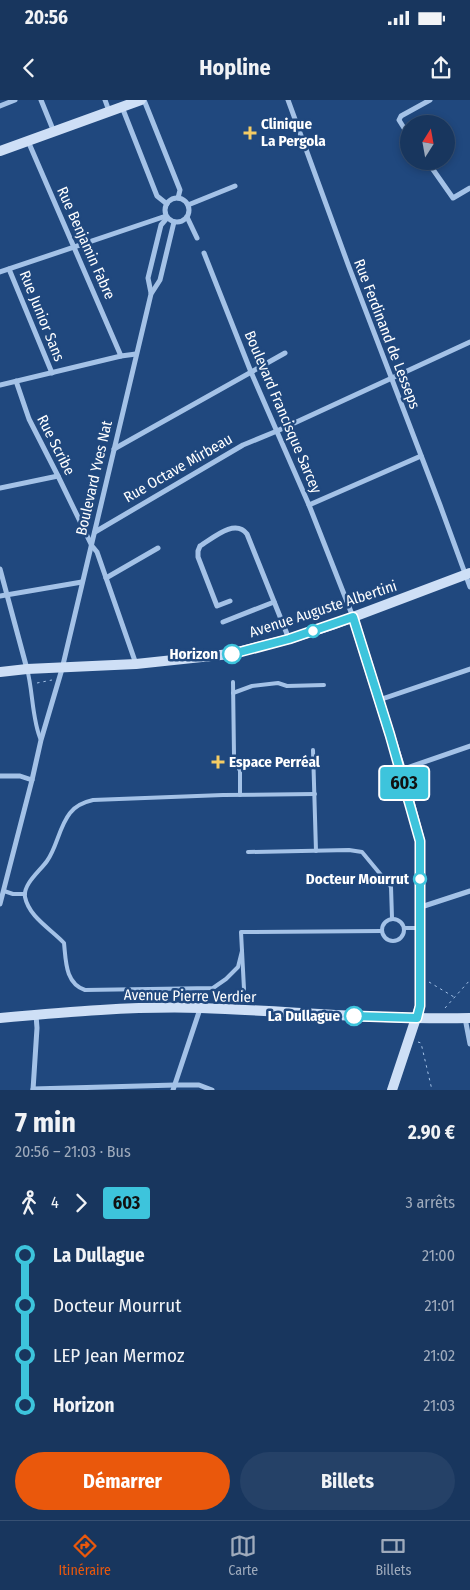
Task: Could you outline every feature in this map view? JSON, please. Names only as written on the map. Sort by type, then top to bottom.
[{"type":"street","points":[[0,106],[15,100]]},
{"type":"street","points":[[41,100],[54,132]]},
{"type":"street","points":[[106,100],[109,111]]},
{"type":"street","points":[[0,151],[143,100],[180,190],[178,198]]},
{"type":"street","name":"Rue Ferdinand de Lesseps","points":[[288,100],[336,234],[468,574],[470,587]]},
{"type":"street","points":[[403,115],[430,100]]},
{"type":"street","points":[[121,107],[157,196],[166,204]]},
{"type":"street","name":"Rue Benjamin Fabre","points":[[28,141],[121,356]]},
{"type":"street","points":[[433,170],[453,198],[470,188]]},
{"type":"street","points":[[188,205],[235,186]]},
{"type":"street","points":[[187,217],[179,222],[174,222],[167,217],[166,204],[174,198],[186,202],[188,205],[187,217],[197,238]]},
{"type":"street","points":[[0,272],[74,246],[167,217]]},
{"type":"street","name":"Boulevard Yves Nat","points":[[151,294],[148,278],[161,225],[167,217]]},
{"type":"street","name":"Boulevard Yves Nat","points":[[0,904],[41,740],[62,669],[151,294],[160,280],[174,222]]},
{"type":"street","name":"Boulevard Francisque Sarcey","points":[[204,253],[251,372],[308,505],[353,617]]},
{"type":"street","name":"Rue Junior Sans","points":[[9,269],[52,373]]},
{"type":"street","name":"Rue Octave Mirbeau","points":[[95,532],[243,445],[470,342]]},
{"type":"street","points":[[114,449],[285,352]]},
{"type":"street","points":[[0,385],[136,354]]},
{"type":"street","name":"Rue Scribe","points":[[16,381],[29,419],[92,546],[97,552],[136,664]]},
{"type":"street","points":[[308,505],[421,456]]},
{"type":"street","points":[[0,488],[58,476]]},
{"type":"street","points":[[230,601],[217,606],[198,557],[198,551],[200,546],[230,528],[238,527],[242,528],[247,534],[289,639]]},
{"type":"street","points":[[106,578],[158,548]]},
{"type":"street","points":[[0,569],[28,669]]},
{"type":"street","name":"Avenue Auguste Albertini","points":[[0,672],[136,664],[230,654],[289,639],[468,574]]},
{"type":"street","points":[[0,596],[82,582]]},
{"type":"street","points":[[223,622],[274,602]]},
{"type":"street","points":[[353,617],[420,841],[420,1006],[392,1090]]},
{"type":"street","points":[[379,700],[470,669]]},
{"type":"street","points":[[400,770],[470,746]]},
{"type":"street","points":[[0,776],[20,776],[32,780]]},
{"type":"street","points":[[420,907],[470,891]]},
{"type":"street","points":[[174,1088],[200,1008]]},
{"type":"street","name":"Avenue Pierre Verdier","points":[[0,1018],[82,1010],[200,1008],[417,1018],[467,1018]]},
{"type":"street","points":[[36,1015],[37,1028],[33,1090],[174,1088],[199,1085],[212,1090]]},
{"type":"street","points":[[467,1018],[470,1044]]},
{"type":"lane","points":[[28,669],[41,740]]},
{"type":"lane","points":[[233,682],[234,755],[240,771],[240,795]]},
{"type":"lane","points":[[233,693],[252,686],[278,683],[287,686],[324,685]]},
{"type":"lane","points":[[313,750],[316,851]]},
{"type":"lane","points":[[242,951],[238,966],[226,979],[213,988],[85,990],[78,987],[68,974],[64,943],[40,922],[28,904],[25,894],[27,887],[48,859],[66,818],[76,806],[85,802],[93,800],[315,794]]},
{"type":"lane","points":[[248,852],[357,850],[362,852],[391,887],[392,918]]},
{"type":"lane","points":[[2,891],[13,894],[25,894]]},
{"type":"lane","points":[[392,918],[399,920],[404,928],[402,936],[393,941],[386,939],[382,931],[384,923],[392,918]]},
{"type":"lane","points":[[404,928],[420,928]]},
{"type":"lane","points":[[244,989],[241,932],[382,931]]},
{"type":"path","points":[[31,684],[58,680]]},
{"type":"path","points":[[420,977],[455,998]]},
{"type":"path","points":[[444,1019],[444,1010],[470,980]]},
{"type":"path","points":[[410,1038],[421,1043],[432,1090]]},
{"type":"bus line","name":"603","points":[[232,654],[289,639],[353,617],[390,735],[420,841],[420,1006],[417,1018],[354,1016]]},
{"type":"place","name":"Clinique La Pergola","points":[[250,133]]},
{"type":"place","name":"Horizon","points":[[232,654]]},
{"type":"place","name":"Espace Perréal","points":[[218,762]]},
{"type":"place","name":"Docteur Mourrut","points":[[420,879]]},
{"type":"place","name":"La Dullague","points":[[354,1016]]}]
